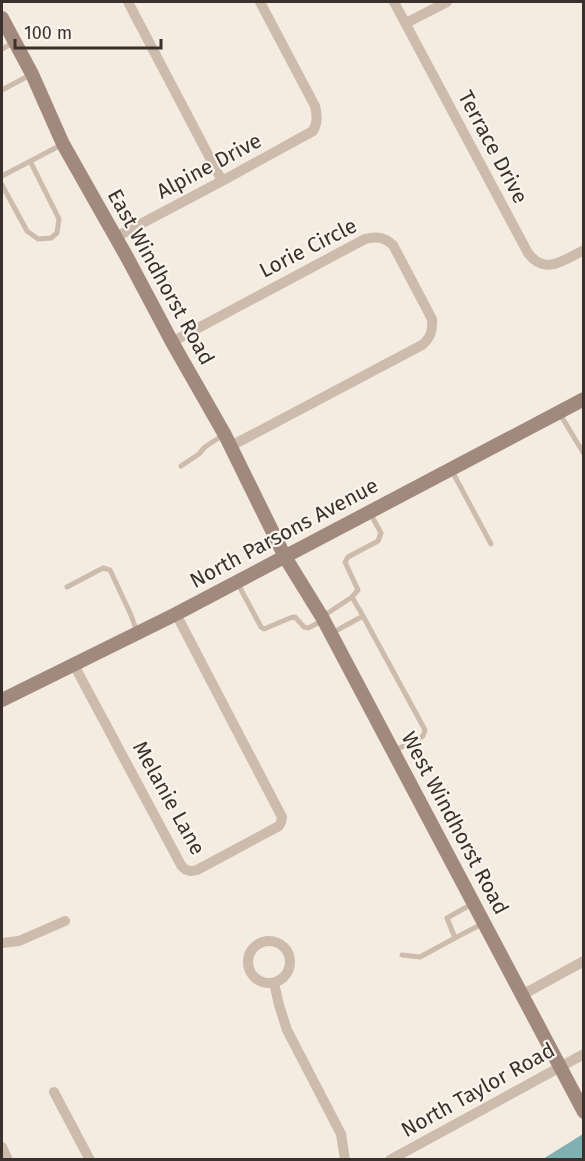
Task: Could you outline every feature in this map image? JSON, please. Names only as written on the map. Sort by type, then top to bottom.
[{"type":"street","points":[[128,2],[222,181]]},
{"type":"street","name":"Alpine Drive","points":[[116,237],[313,131],[317,116],[315,106],[260,2]]},
{"type":"street","name":"Terrace Drive","points":[[394,2],[533,261],[541,265],[551,265],[584,250]]},
{"type":"street","points":[[406,23],[447,2]]},
{"type":"street","name":"East Windhorst Road","points":[[2,18],[32,74],[63,144],[228,440],[285,557]]},
{"type":"street","name":"Lorie Circle","points":[[172,342],[365,239],[373,236],[380,237],[393,244],[432,319],[433,326],[428,340],[228,440]]},
{"type":"street","name":"North Parsons Avenue","points":[[2,700],[176,614],[584,399]]},
{"type":"street","name":"West Windhorst Road","points":[[285,557],[323,618],[584,1112]]},
{"type":"street","name":"Melanie Lane","points":[[74,664],[181,865],[188,871],[197,870],[279,826],[282,817],[176,614]]},
{"type":"street","points":[[2,943],[19,941],[66,921]]},
{"type":"street","points":[[262,941],[282,945],[290,956],[289,970],[285,976],[274,983],[259,981],[253,977],[247,964],[251,950],[262,941]]},
{"type":"street","points":[[522,994],[584,961]]},
{"type":"street","points":[[274,983],[287,1030],[342,1134],[345,1160]]},
{"type":"street","name":"North Taylor Road","points":[[390,1160],[584,1054]]},
{"type":"street","points":[[54,1092],[90,1160]]},
{"type":"street","points":[[2,1147],[8,1160]]},
{"type":"lane","points":[[2,49],[14,42]]},
{"type":"lane","points":[[2,90],[32,74]]},
{"type":"lane","points":[[2,176],[63,144]]},
{"type":"lane","points":[[2,185],[27,231],[38,239],[51,238],[57,232],[59,219],[30,162]]},
{"type":"lane","points":[[559,413],[584,454]]},
{"type":"lane","points":[[181,466],[205,447],[228,440]]},
{"type":"lane","points":[[452,469],[491,544]]},
{"type":"lane","points":[[237,582],[264,629],[295,617],[304,627],[308,628],[352,597],[358,590],[345,562],[348,557],[378,541],[381,532],[369,512]]},
{"type":"lane","points":[[67,587],[103,568],[110,570],[137,633]]},
{"type":"lane","points":[[352,597],[424,730],[423,736],[393,751]]},
{"type":"lane","points":[[331,634],[363,616]]},
{"type":"lane","points":[[455,938],[447,918],[473,903]]},
{"type":"lane","points":[[402,955],[420,957],[484,923]]},
{"type":"water","points":[[583,1134],[583,1159],[543,1159]]}]
